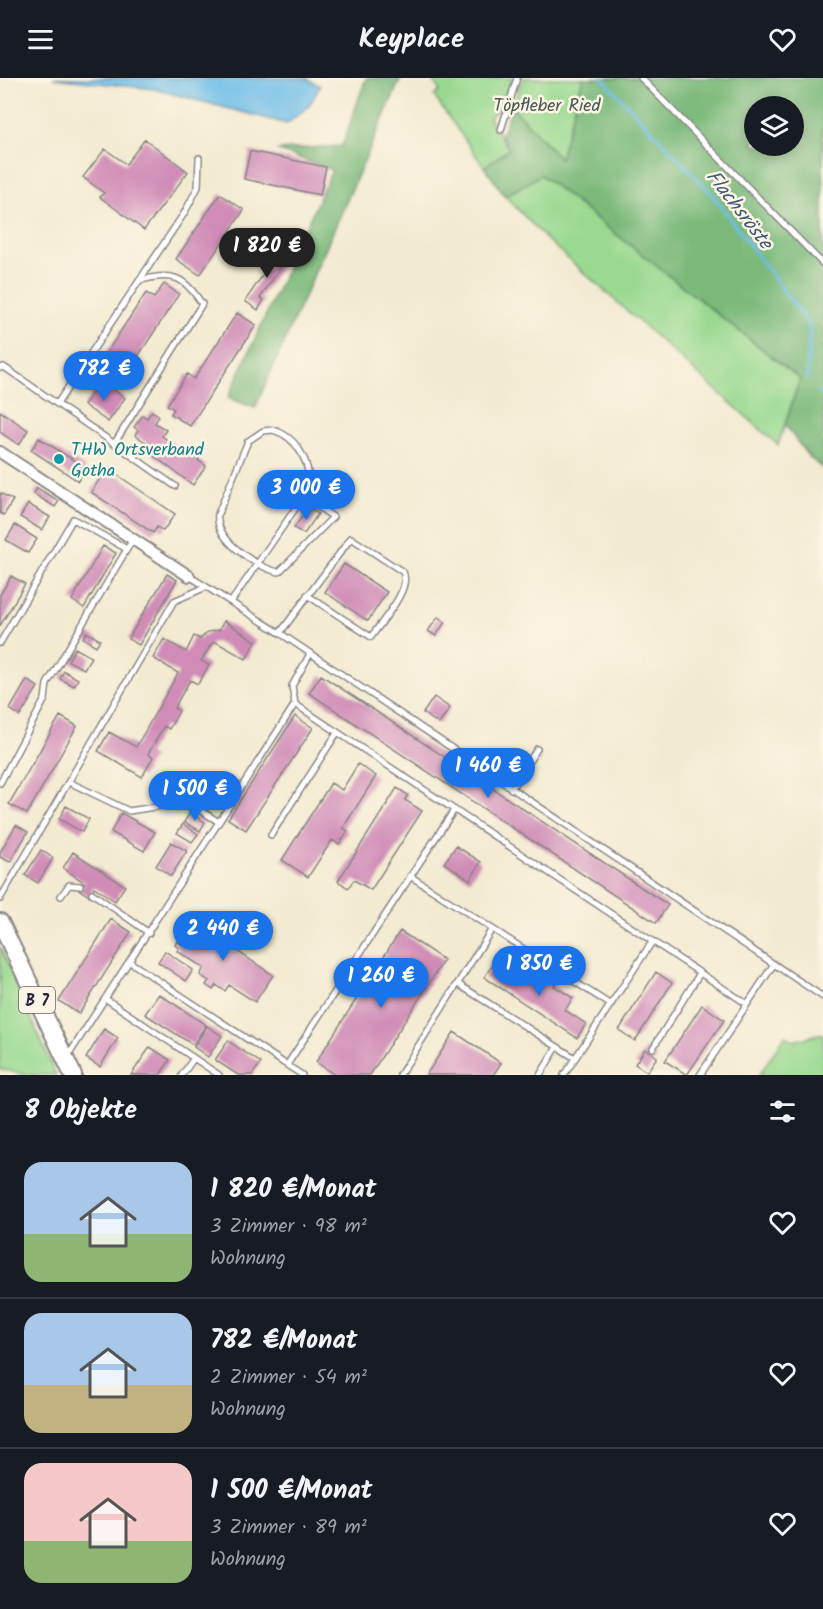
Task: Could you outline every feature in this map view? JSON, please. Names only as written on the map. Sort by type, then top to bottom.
[{"type":"main road","name":"B 7","points":[[0,922],[73,1075]]},
{"type":"street","points":[[0,452],[130,544],[189,576]]},
{"type":"lane","points":[[501,130],[518,78]]},
{"type":"lane","points":[[641,78],[823,264]]},
{"type":"lane","points":[[57,404],[185,212],[198,187],[198,158]]},
{"type":"lane","points":[[114,444],[202,304],[190,285],[172,276],[141,280]]},
{"type":"lane","points":[[0,368],[4,367],[175,486]]},
{"type":"lane","points":[[231,602],[257,562],[303,496],[309,482],[299,447],[279,432],[263,431],[253,436],[245,446],[218,514],[217,524],[228,542],[257,562],[266,570],[279,572],[330,523],[333,517],[303,496]]},
{"type":"lane","points":[[0,643],[73,519],[130,544],[47,684],[45,699],[0,783]]},
{"type":"lane","points":[[280,633],[307,595],[351,538],[403,572],[405,576],[405,589],[371,637],[307,595]]},
{"type":"lane","points":[[189,576],[280,633],[823,997]]},
{"type":"lane","points":[[0,899],[174,601],[206,587]]},
{"type":"lane","points":[[66,1059],[295,704],[292,686],[310,654]]},
{"type":"lane","points":[[295,704],[747,1004]]},
{"type":"lane","points":[[272,835],[337,733]]},
{"type":"lane","points":[[511,789],[537,749]]},
{"type":"lane","points":[[69,782],[129,811],[187,802],[219,822]]},
{"type":"lane","points":[[287,1065],[454,810]]},
{"type":"lane","points":[[410,876],[611,1005]]},
{"type":"lane","points":[[61,896],[69,885],[80,886]]},
{"type":"lane","points":[[92,893],[149,933]]},
{"type":"lane","points":[[400,1075],[492,928]]},
{"type":"lane","points":[[564,1075],[652,942]]},
{"type":"lane","points":[[130,962],[302,1075]]},
{"type":"lane","points":[[700,1075],[774,964]]},
{"type":"lane","points":[[653,1048],[700,974]]},
{"type":"lane","points":[[458,984],[575,1058]]},
{"type":"lane","points":[[106,999],[219,1075]]},
{"type":"lane","points":[[540,1075],[557,1047]]},
{"type":"lane","points":[[182,1075],[194,1058]]},
{"type":"green space","points":[[366,78],[401,78],[255,408],[228,398],[332,170],[277,150],[342,146]]},
{"type":"green space","points":[[431,78],[513,78],[502,105],[489,118],[509,149],[484,167],[434,96],[440,91]]},
{"type":"green space","name":"Töpfleber Ried","points":[[523,78],[583,78],[560,159],[512,107]]},
{"type":"green space","points":[[583,78],[823,78],[823,469],[808,456],[785,425],[800,379],[541,175],[505,196],[484,167],[509,149],[501,136],[512,107],[560,158]]},
{"type":"green space","points":[[541,175],[800,379],[778,445],[546,239],[505,196]]},
{"type":"green space","points":[[0,946],[56,1075],[26,1075],[0,1069]]},
{"type":"green space","points":[[823,1034],[823,1075],[759,1075],[785,1036],[794,1041]]},
{"type":"water","points":[[53,78],[306,78],[320,86],[309,106],[287,124],[154,89]]},
{"type":"building","points":[[145,139],[188,172],[144,230],[100,197],[104,193],[83,177],[105,149],[126,164]]},
{"type":"building","points":[[250,151],[326,167],[320,195],[244,179]]},
{"type":"building","points":[[220,194],[244,210],[200,275],[176,259]]},
{"type":"building","points":[[282,247],[290,253],[260,298],[264,300],[258,310],[245,301]]},
{"type":"building","points":[[164,284],[179,294],[122,381],[98,365],[146,293],[154,298]]},
{"type":"building","points":[[237,313],[256,325],[190,426],[171,414],[174,409],[167,405],[187,374],[194,379]]},
{"type":"building","points":[[101,381],[125,398],[108,422],[84,405]]},
{"type":"building","points":[[0,411],[28,430],[19,445],[0,432]]},
{"type":"building","points":[[152,411],[159,416],[155,423],[166,430],[162,436],[188,454],[193,447],[202,453],[198,460],[206,466],[193,485],[150,453],[154,448],[135,435],[138,430],[134,427],[143,415],[147,418]]},
{"type":"building","name":"THW Ortsverband Gotha","points":[[39,438],[86,468],[78,481],[31,450]]},
{"type":"building","points":[[107,468],[175,514],[163,531],[157,527],[153,533],[91,492]]},
{"type":"building","points":[[37,488],[59,501],[55,507],[34,494]]},
{"type":"building","points":[[0,493],[13,500],[4,515],[0,513]]},
{"type":"building","points":[[28,504],[50,517],[42,530],[20,517]]},
{"type":"building","points":[[309,507],[318,514],[304,534],[294,528]]},
{"type":"building","points":[[15,525],[37,539],[28,553],[6,540]]},
{"type":"building","points":[[103,546],[116,553],[84,608],[72,600]]},
{"type":"building","points":[[344,564],[387,592],[368,621],[325,592]]},
{"type":"building","points":[[167,574],[177,580],[139,645],[128,639]]},
{"type":"building","points":[[11,576],[25,584],[0,626],[0,595]]},
{"type":"building","points":[[438,617],[445,622],[436,636],[428,631]]},
{"type":"building","points":[[224,621],[256,641],[246,659],[216,642],[212,643],[201,661],[209,665],[198,684],[190,680],[174,708],[179,711],[169,729],[164,726],[148,754],[153,757],[142,777],[98,751],[109,732],[136,747],[178,673],[153,658],[164,639],[186,652],[194,636],[200,639],[208,632],[219,630]]},
{"type":"building","points":[[86,632],[100,640],[96,646],[83,638]]},
{"type":"building","points":[[75,648],[91,657],[84,669],[68,661]]},
{"type":"building","points":[[64,671],[78,679],[74,686],[60,679]]},
{"type":"building","points":[[321,675],[668,905],[656,923],[309,693]]},
{"type":"building","points":[[27,680],[38,687],[20,716],[10,709]]},
{"type":"building","points":[[434,697],[450,708],[439,724],[423,713]]},
{"type":"building","points":[[60,716],[77,726],[27,814],[9,804]]},
{"type":"building","points":[[295,716],[313,728],[246,830],[228,819]]},
{"type":"building","points":[[358,764],[376,776],[343,828],[348,831],[339,844],[332,840],[308,877],[282,860],[331,783],[342,790]]},
{"type":"building","points":[[397,788],[408,795],[405,800],[422,811],[371,890],[354,880],[348,888],[338,881]]},
{"type":"building","points":[[195,790],[201,796],[195,802],[189,796]]},
{"type":"building","points":[[66,806],[89,819],[82,832],[59,819]]},
{"type":"building","points":[[121,813],[155,832],[144,851],[111,832]]},
{"type":"building","points":[[190,813],[205,822],[200,831],[184,822]]},
{"type":"building","points":[[183,824],[198,834],[192,842],[177,833]]},
{"type":"building","points":[[16,825],[28,832],[10,862],[0,857],[0,852]]},
{"type":"building","points":[[171,842],[187,851],[171,876],[156,866]]},
{"type":"building","points":[[456,846],[481,862],[470,880],[444,863]]},
{"type":"building","points":[[41,850],[53,858],[38,883],[25,875]]},
{"type":"building","points":[[73,852],[125,886],[115,901],[94,887],[89,896],[80,890],[85,883],[63,868]]},
{"type":"building","points":[[111,919],[131,932],[79,1014],[59,1001]]},
{"type":"building","points":[[204,919],[219,929],[214,936],[273,975],[255,1002],[229,985],[225,991],[216,985],[213,990],[206,985],[209,981],[200,975],[204,968],[177,951],[179,948],[175,945],[177,941],[182,944],[195,923],[199,926]]},
{"type":"building","points":[[400,931],[444,960],[370,1075],[335,1075],[316,1062]]},
{"type":"building","points":[[165,951],[193,970],[186,981],[158,962]]},
{"type":"building","points":[[494,963],[521,981],[529,969],[548,981],[551,977],[557,981],[554,986],[573,998],[565,1010],[586,1024],[577,1038],[484,977]]},
{"type":"building","points":[[656,972],[672,983],[635,1041],[619,1030]]},
{"type":"building","points":[[159,994],[206,1025],[193,1045],[145,1014]]},
{"type":"building","points":[[702,1005],[724,1020],[687,1075],[665,1061]]},
{"type":"building","points":[[207,1026],[222,1036],[208,1057],[194,1047]]},
{"type":"building","points":[[104,1029],[118,1038],[100,1067],[86,1058]]},
{"type":"building","points":[[454,1032],[501,1063],[493,1075],[426,1075]]},
{"type":"building","points":[[228,1041],[261,1063],[252,1075],[238,1075],[215,1060]]},
{"type":"building","points":[[150,1047],[170,1060],[160,1075],[131,1075]]},
{"type":"building","points":[[645,1049],[657,1057],[647,1072],[635,1064]]},
{"type":"waterway","name":"Flachsröste","points":[[602,78],[711,193],[810,326],[807,379]]},
{"type":"waterway","name":"Flachsröste","points":[[818,391],[823,396]]},
{"type":"place","name":"THW Ortsverband Gotha","points":[[59,459]]}]
